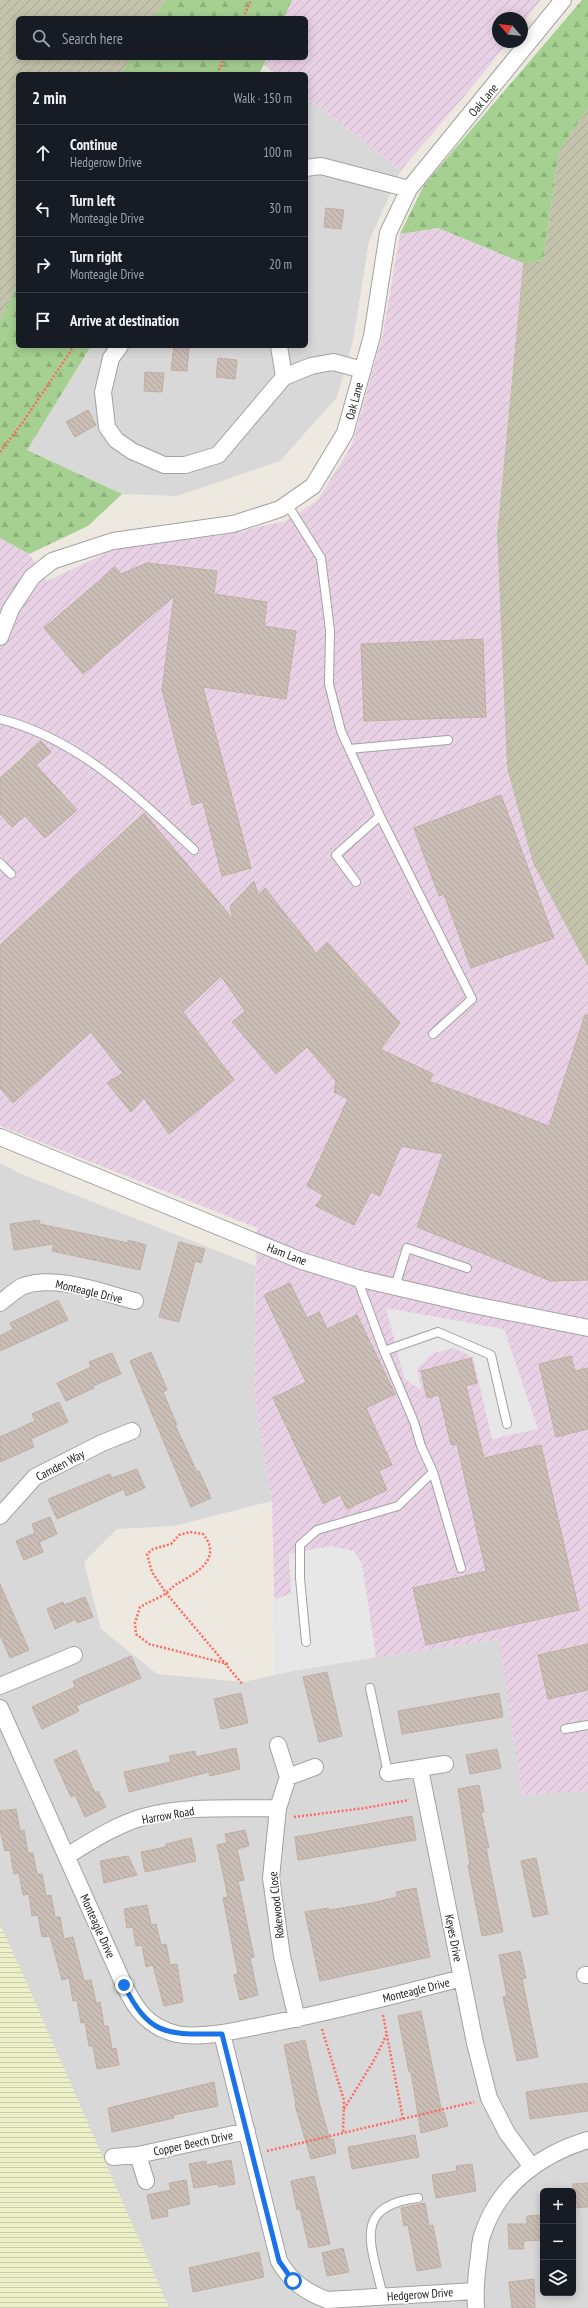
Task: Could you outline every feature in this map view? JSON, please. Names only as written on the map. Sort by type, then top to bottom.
[{"type":"street","name":"Oak Lane","points":[[0,637],[11,609],[32,577],[52,561],[113,541],[233,524],[280,509],[313,486],[345,433],[372,336],[388,233],[409,189],[563,0]]},
{"type":"street","points":[[308,168],[321,166],[409,189]]},
{"type":"street","points":[[118,348],[111,358],[103,392],[107,427],[116,440],[132,451],[164,465],[185,465],[218,455],[284,377],[311,366],[333,362],[363,370]]},
{"type":"street","points":[[279,348],[284,377]]},
{"type":"street","name":"Ham Lane","points":[[0,1137],[295,1258],[357,1278],[588,1328]]},
{"type":"street","name":"Monteagle Drive","points":[[0,1302],[22,1287],[41,1282],[60,1282],[135,1301]]},
{"type":"street","name":"Camden Way","points":[[0,1516],[34,1477],[132,1431]]},
{"type":"street","points":[[0,1686],[74,1655]]},
{"type":"street","name":"Monteagle Drive","points":[[0,1708],[138,2011],[147,2021],[178,2034],[222,2034],[297,2019],[462,1978]]},
{"type":"street","points":[[278,1745],[288,1776],[315,1767]]},
{"type":"street","points":[[388,1773],[445,1764]]},
{"type":"street","name":"Keyes Drive","points":[[420,1769],[475,2043],[489,2098],[507,2133],[532,2167]]},
{"type":"street","name":"Rokewood Close","points":[[288,1776],[277,1814],[271,1878],[282,1956],[297,2019]]},
{"type":"street","name":"Harrow Road","points":[[67,1856],[103,1834],[144,1817],[189,1809],[277,1814]]},
{"type":"street","name":"Hedgerow Drive","points":[[222,2034],[279,2261],[293,2281],[305,2290],[327,2300],[475,2291]]},
{"type":"street","name":"Copper Beech Drive","points":[[113,2158],[138,2155],[247,2131]]},
{"type":"street","points":[[476,2308],[475,2291],[482,2234],[492,2212],[516,2179],[532,2167],[566,2147],[588,2140]]},
{"type":"street","name":"Copper Beech Drive","points":[[138,2155],[146,2181]]},
{"type":"lane","points":[[287,504],[321,558],[330,630],[329,684],[341,731],[380,816],[472,999],[433,1034]]},
{"type":"lane","points":[[0,719],[57,740],[79,753],[134,795],[194,850]]},
{"type":"lane","points":[[349,749],[448,740]]},
{"type":"lane","points":[[356,882],[336,855],[380,816]]},
{"type":"lane","points":[[0,863],[11,874]]},
{"type":"lane","points":[[395,1287],[407,1248],[467,1268]]},
{"type":"lane","points":[[357,1278],[384,1351],[433,1472],[461,1568]]},
{"type":"lane","points":[[384,1351],[438,1332],[491,1354],[507,1424]]},
{"type":"lane","points":[[306,1642],[300,1578],[300,1545],[317,1530],[398,1506],[433,1472]]},
{"type":"lane","points":[[370,1688],[388,1773]]},
{"type":"lane","points":[[566,1729],[588,1725]]},
{"type":"lane","points":[[383,2297],[370,2233],[371,2221],[387,2205],[418,2198]]},
{"type":"path","points":[[244,16],[251,0]]},
{"type":"path","points":[[218,72],[223,60]]},
{"type":"path","points":[[0,452],[23,422],[73,348]]},
{"type":"path","points":[[228,1664],[149,1644],[136,1634],[135,1623],[140,1607],[166,1593],[174,1586],[202,1570],[211,1553],[209,1541],[203,1534],[190,1532],[179,1535],[171,1544],[153,1549],[147,1554],[152,1572],[166,1593],[228,1664],[243,1685]]},
{"type":"path","points":[[277,1814],[365,1808],[426,1797]]},
{"type":"path","points":[[380,1999],[403,2119]]},
{"type":"path","points":[[317,2014],[344,2100],[343,2133]]},
{"type":"path","points":[[344,2109],[373,2062],[386,2034]]},
{"type":"path","points":[[253,2155],[489,2098]]},
{"type":"shaded area","points":[[0,0],[165,0],[155,16],[16,16],[16,60],[130,60],[122,72],[16,72],[16,287],[0,320]]},
{"type":"shaded area","points":[[292,0],[541,0],[528,16],[528,12],[492,12],[492,48],[503,48],[401,170],[308,99],[308,72],[273,72],[264,65],[266,60],[308,60],[308,16],[285,16]]},
{"type":"shaded area","points":[[308,99],[401,170],[369,241],[353,341],[337,397],[280,461],[177,496],[122,494],[27,450],[90,348],[308,348]]},
{"type":"shaded area","points":[[588,108],[588,967],[533,863],[507,768],[497,534],[523,263],[543,260],[559,151]]},
{"type":"shaded area","points":[[438,228],[523,263],[497,534],[582,955],[588,967],[588,1791],[522,1795],[499,1639],[276,1674],[272,1501],[254,1391],[257,1228],[0,1126],[0,538],[29,554],[47,581],[115,549],[222,535],[285,521],[317,501],[352,445],[383,333],[400,234]]},
{"type":"shaded area","points":[[0,1163],[19,1173],[256,1266],[254,1391],[272,1501],[174,1526],[117,1529],[84,1562],[101,1629],[157,1674],[244,1682],[301,1669],[500,1639],[522,1795],[588,1791],[588,2308],[169,2308],[0,1925]]},
{"type":"shaded area","points":[[386,1308],[504,1329],[538,1429],[492,1439],[473,1357],[454,1348],[433,1353],[417,1369],[422,1391],[404,1378]]},
{"type":"shaded area","points":[[331,1546],[354,1551],[362,1564],[376,1657],[276,1674],[274,1600],[291,1593],[289,1554]]},
{"type":"shaded area","points":[[0,1925],[24,1977],[169,2308],[0,2308]]},
{"type":"green space","points":[[165,0],[292,0],[285,16],[155,16]]},
{"type":"green space","points":[[582,0],[588,0],[588,108],[559,151],[543,260],[523,263],[438,228],[400,234],[424,185]]},
{"type":"green space","points":[[130,60],[266,60],[260,72],[122,72]]},
{"type":"green space","points":[[16,287],[16,348],[90,348],[27,450],[122,494],[88,526],[29,554],[0,538],[0,320]]},
{"type":"building","points":[[326,208],[344,210],[341,229],[324,227]]},
{"type":"building","points":[[174,348],[189,348],[187,371],[171,370]]},
{"type":"building","points":[[218,358],[237,360],[235,379],[216,377]]},
{"type":"building","points":[[145,372],[164,373],[162,392],[144,391]]},
{"type":"building","points":[[88,410],[96,425],[75,437],[66,422]]},
{"type":"building","points":[[147,563],[217,571],[214,594],[267,602],[264,626],[296,631],[286,699],[203,687],[251,868],[222,876],[203,802],[192,805],[162,690],[174,596],[83,674],[44,628],[115,567],[121,574]]},
{"type":"building","points":[[483,639],[486,717],[364,721],[361,644]]},
{"type":"building","points":[[41,741],[51,752],[36,765],[77,810],[45,838],[25,816],[12,827],[0,814],[0,778]]},
{"type":"building","points":[[501,795],[554,938],[471,968],[444,894],[439,896],[414,828]]},
{"type":"building","points":[[144,813],[233,919],[230,906],[254,881],[258,895],[265,888],[316,953],[327,942],[400,1023],[380,1049],[433,1074],[429,1081],[549,1126],[585,1015],[588,1015],[588,1280],[551,1281],[417,1227],[443,1154],[401,1146],[380,1196],[371,1192],[354,1225],[316,1206],[323,1195],[307,1186],[348,1099],[334,1092],[336,1081],[307,1047],[276,1074],[232,1022],[245,1011],[221,976],[183,1012],[234,1080],[169,1134],[144,1098],[131,1112],[107,1083],[123,1073],[91,1032],[13,1103],[0,1088],[0,945]]},
{"type":"building","points":[[39,1220],[40,1224],[128,1243],[128,1240],[146,1245],[140,1270],[52,1251],[54,1244],[14,1250],[10,1224]]},
{"type":"building","points":[[179,1242],[205,1249],[201,1263],[195,1261],[179,1322],[159,1317]]},
{"type":"building","points":[[290,1283],[307,1318],[319,1312],[327,1329],[357,1315],[395,1394],[366,1408],[392,1465],[379,1471],[387,1490],[347,1509],[340,1495],[323,1504],[273,1398],[306,1382],[264,1295]]},
{"type":"building","points":[[58,1300],[68,1320],[0,1351],[0,1336],[13,1329],[10,1323]]},
{"type":"building","points":[[151,1352],[167,1390],[163,1392],[177,1425],[175,1425],[211,1498],[191,1507],[130,1361]]},
{"type":"building","points":[[112,1353],[121,1374],[93,1386],[94,1388],[66,1401],[57,1383],[91,1367],[89,1362]]},
{"type":"building","points":[[571,1356],[575,1371],[588,1368],[588,1429],[556,1437],[539,1364]]},
{"type":"building","points":[[471,1358],[477,1383],[466,1386],[484,1458],[541,1445],[579,1610],[426,1645],[413,1588],[486,1571],[457,1444],[451,1445],[439,1395],[427,1398],[421,1371]]},
{"type":"building","points":[[59,1402],[68,1422],[31,1439],[34,1447],[0,1462],[0,1437],[35,1421],[32,1414]]},
{"type":"building","points":[[137,1469],[145,1488],[126,1496],[124,1489],[57,1519],[48,1499],[110,1474],[112,1478]]},
{"type":"building","points":[[50,1517],[57,1534],[39,1542],[43,1552],[24,1560],[16,1541],[35,1533],[32,1524]]},
{"type":"building","points":[[0,1584],[29,1650],[10,1658],[0,1635]]},
{"type":"building","points":[[85,1597],[93,1617],[77,1623],[76,1619],[55,1629],[47,1609],[63,1602],[64,1605]]},
{"type":"building","points":[[588,1644],[588,1690],[548,1699],[538,1655]]},
{"type":"building","points":[[131,1656],[141,1678],[76,1706],[79,1711],[42,1729],[32,1707],[75,1687],[73,1681]]},
{"type":"building","points":[[327,1672],[342,1736],[319,1742],[303,1677]]},
{"type":"building","points":[[241,1693],[248,1723],[221,1729],[214,1699]]},
{"type":"building","points":[[499,1693],[503,1717],[402,1734],[398,1711]]},
{"type":"building","points":[[236,1748],[240,1769],[210,1776],[209,1772],[129,1792],[124,1772],[171,1762],[169,1756],[195,1751],[196,1757]]},
{"type":"building","points":[[497,1749],[501,1768],[470,1774],[466,1755]]},
{"type":"building","points":[[76,1750],[95,1793],[98,1791],[106,1807],[85,1817],[75,1795],[71,1797],[54,1760]]},
{"type":"building","points":[[479,1785],[484,1812],[481,1812],[489,1848],[486,1848],[503,1932],[482,1936],[468,1865],[470,1865],[458,1789]]},
{"type":"building","points":[[16,1809],[20,1831],[24,1830],[28,1853],[33,1853],[37,1874],[42,1874],[46,1896],[51,1895],[55,1917],[60,1917],[64,1939],[73,1937],[84,1981],[91,1980],[96,2003],[100,2002],[104,2026],[108,2026],[112,2049],[116,2048],[119,2065],[97,2069],[93,2046],[89,2046],[85,2022],[81,2023],[77,2000],[73,2001],[69,1978],[62,1980],[50,1936],[42,1937],[38,1915],[32,1916],[29,1894],[23,1895],[19,1873],[14,1874],[10,1850],[5,1851],[0,1829],[0,1811]]},
{"type":"building","points":[[412,1816],[416,1840],[298,1860],[295,1837]]},
{"type":"building","points":[[245,1830],[249,1846],[237,1849],[244,1880],[238,1881],[254,1957],[250,1958],[258,1995],[240,2000],[234,1975],[238,1974],[223,1898],[228,1897],[217,1845],[227,1843],[225,1834]]},
{"type":"building","points":[[191,1838],[196,1861],[145,1872],[141,1852],[166,1847],[166,1844]]},
{"type":"building","points":[[128,1856],[137,1875],[104,1883],[100,1861]]},
{"type":"building","points":[[536,1858],[548,1914],[533,1917],[521,1861]]},
{"type":"building","points":[[416,1888],[430,1957],[320,1981],[305,1912],[328,1908],[329,1910],[372,1903],[397,1897],[396,1892]]},
{"type":"building","points":[[147,1905],[151,1925],[156,1924],[161,1945],[166,1944],[170,1965],[177,1964],[183,2002],[164,2006],[153,1965],[146,1967],[142,1945],[136,1946],[133,1927],[127,1928],[124,1909]]},
{"type":"building","points":[[520,1951],[526,1978],[522,1979],[538,2057],[517,2061],[503,1997],[507,1996],[499,1955]]},
{"type":"building","points":[[421,2011],[442,2113],[444,2112],[448,2126],[421,2133],[411,2072],[409,2072],[398,2016]]},
{"type":"building","points":[[305,2040],[318,2098],[330,2140],[333,2139],[336,2153],[311,2159],[295,2105],[284,2045]]},
{"type":"building","points":[[214,2082],[218,2106],[173,2115],[174,2118],[112,2132],[108,2108]]},
{"type":"building","points":[[588,2083],[588,2111],[530,2119],[526,2092]]},
{"type":"building","points":[[415,2135],[419,2157],[352,2169],[348,2147]]},
{"type":"building","points":[[231,2160],[235,2184],[219,2187],[218,2184],[194,2188],[189,2164],[206,2161],[206,2165]]},
{"type":"building","points":[[472,2164],[476,2191],[436,2198],[432,2175],[457,2171],[456,2166]]},
{"type":"building","points":[[314,2176],[330,2244],[309,2248],[300,2209],[297,2210],[291,2181]]},
{"type":"building","points":[[186,2180],[190,2204],[167,2209],[168,2216],[152,2219],[147,2195],[171,2190],[169,2183]]},
{"type":"building","points":[[588,2183],[588,2207],[576,2208],[576,2188],[573,2188],[573,2184]]},
{"type":"building","points":[[425,2203],[429,2226],[433,2225],[441,2267],[417,2271],[408,2225],[404,2226],[401,2208]]},
{"type":"building","points":[[540,2215],[540,2240],[523,2241],[524,2249],[509,2249],[508,2224],[527,2224],[527,2216]]},
{"type":"building","points":[[343,2248],[349,2272],[327,2276],[322,2253]]},
{"type":"building","points":[[259,2252],[264,2277],[193,2292],[189,2268]]},
{"type":"building","points":[[534,2279],[535,2308],[512,2308],[509,2282]]},
{"type":"route","points":[[124,1985],[138,2011],[147,2021],[156,2026],[178,2034],[222,2034],[279,2261],[285,2273],[293,2281]]}]
